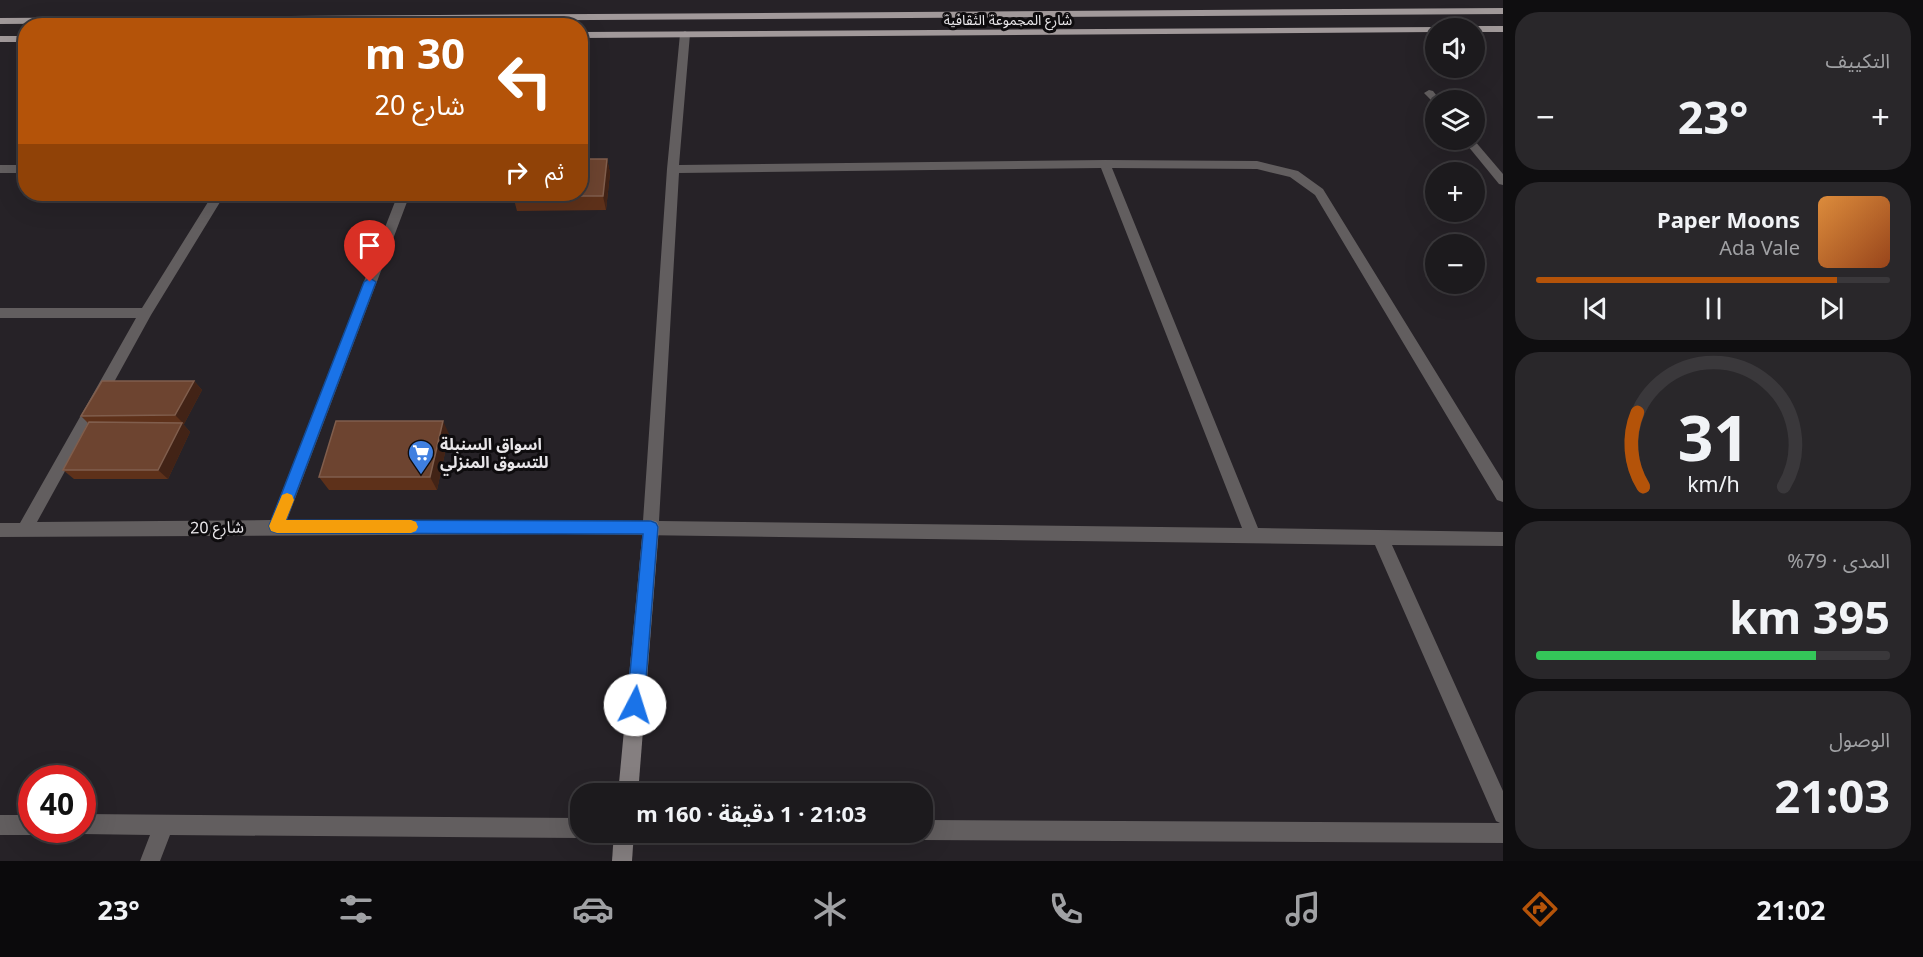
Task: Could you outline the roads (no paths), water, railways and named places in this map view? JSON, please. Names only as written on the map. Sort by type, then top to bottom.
[{"type":"main road","name":"شارع المجموعة الثقافية","points":[[451,18],[1503,11]]},
{"type":"main road","name":"شارع المجموعة الثقافية","points":[[0,21],[18,21]]},
{"type":"main road","name":"شارع المجموعة الثقافية","points":[[588,35],[1425,29]]},
{"type":"main road","points":[[1485,29],[1503,29]]},
{"type":"main road","points":[[0,39],[18,39]]},
{"type":"street","points":[[629,783],[651,527],[673,170],[685,34]]},
{"type":"street","points":[[1477,150],[1503,181]]},
{"type":"street","points":[[673,170],[1105,164],[1257,165],[1283,171],[1312,185],[1323,199],[1503,495]]},
{"type":"street","points":[[1105,164],[1253,536]]},
{"type":"street","points":[[0,169],[18,169]]},
{"type":"street","points":[[24,530],[146,313],[215,201]]},
{"type":"street","points":[[277,526],[401,201]]},
{"type":"street","points":[[0,313],[146,313]]},
{"type":"street","name":"شارع 20","points":[[0,531],[277,526],[651,527],[1503,538]]},
{"type":"street","points":[[1380,537],[1503,814]]},
{"type":"street","points":[[96,824],[570,828]]},
{"type":"street","points":[[150,861],[164,824]]},
{"type":"street","points":[[0,825],[18,825]]},
{"type":"street","points":[[933,830],[1503,833]]},
{"type":"street","points":[[622,861],[623,843]]},
{"type":"place","name":"اسواق السنبلة للتسوق المنزلي","points":[[421,476]]}]
